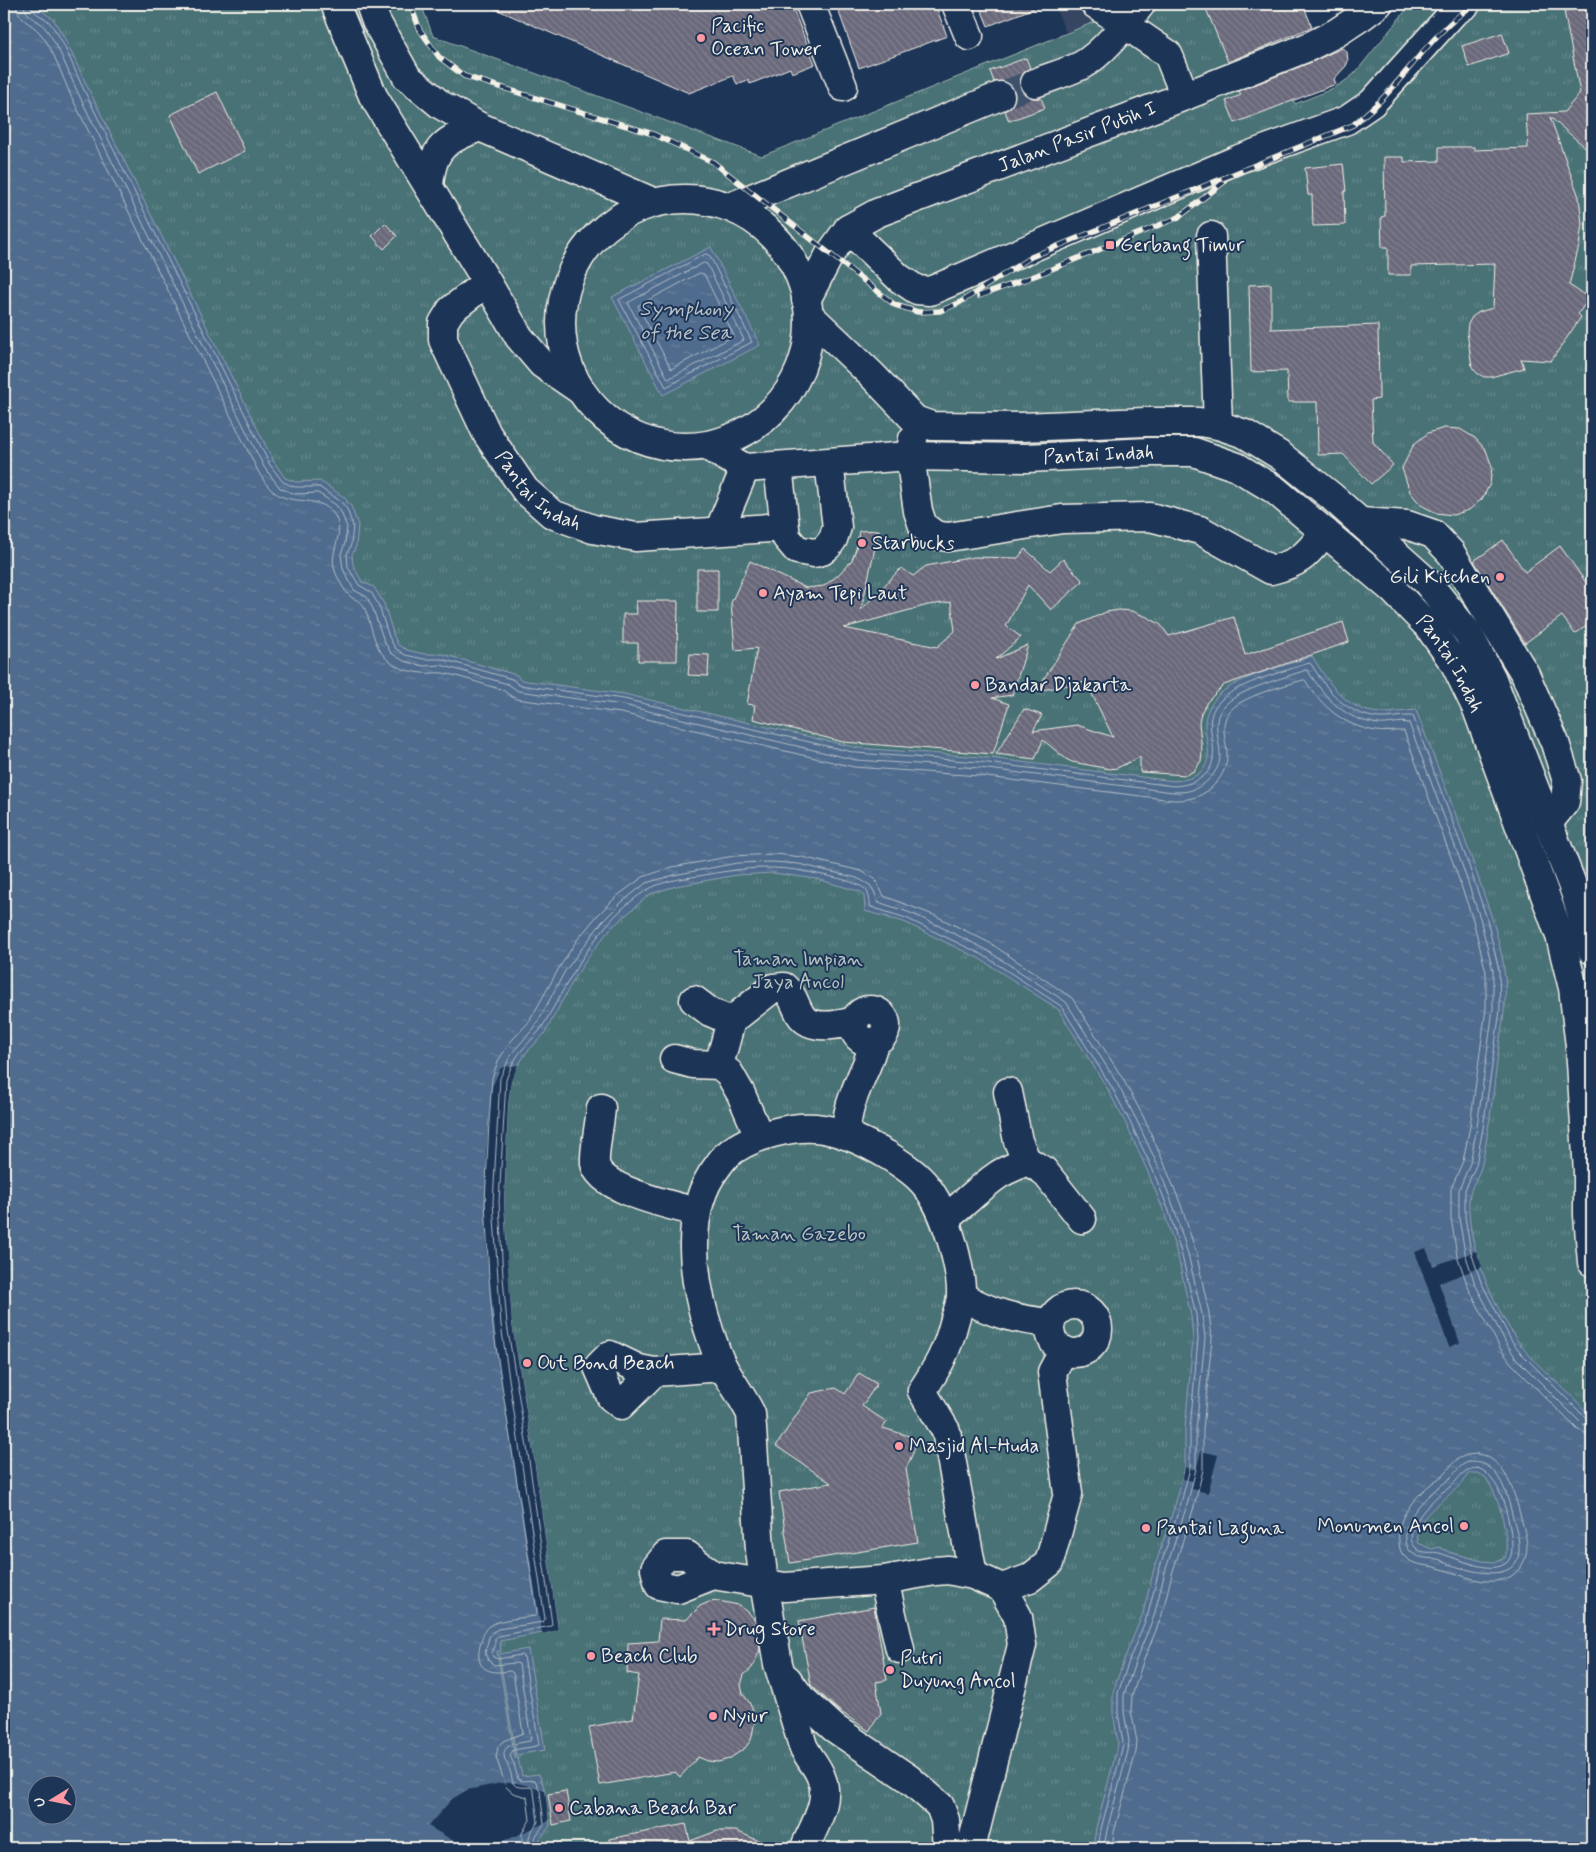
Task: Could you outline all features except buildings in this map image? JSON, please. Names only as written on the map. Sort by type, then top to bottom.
[{"type":"street","points":[[335,4],[373,96],[487,282],[519,338],[542,364],[580,390]]},
{"type":"street","points":[[370,4],[376,21],[407,76],[441,106],[480,127],[653,202]]},
{"type":"street","points":[[810,4],[843,87]]},
{"type":"street","points":[[956,4],[969,36]]},
{"type":"street","points":[[1095,4],[1133,14],[1168,54],[1185,96]]},
{"type":"street","name":"Jalan Pasir Putih I","points":[[807,307],[830,254],[848,229],[877,213],[1185,96],[1308,47],[1336,33],[1378,4]]},
{"type":"street","points":[[848,229],[899,278],[917,290],[930,291],[936,289],[1239,159],[1347,120],[1372,103],[1454,12],[1466,4]]},
{"type":"street","points":[[1035,83],[1082,65],[1096,54],[1133,14]]},
{"type":"street","points":[[730,207],[1000,96]]},
{"type":"street","points":[[429,186],[432,159],[439,151],[460,135],[480,127]]},
{"type":"street","points":[[692,198],[730,207],[759,223],[782,246],[799,274],[807,307],[806,351],[793,385],[770,414],[741,434],[707,446],[678,448],[649,443],[622,431],[599,414],[580,390],[566,360],[560,327],[564,293],[576,262],[596,235],[622,215],[653,202],[692,198]]},
{"type":"street","points":[[1211,236],[1218,425]]},
{"type":"street","name":"Pantai Indah","points":[[487,282],[451,310],[443,323],[443,340],[487,434],[525,490],[552,514],[593,529],[636,537],[784,527]]},
{"type":"street","points":[[807,307],[915,420],[910,456],[918,511],[923,526],[935,535],[948,537],[1062,519],[1150,517],[1200,530],[1271,570],[1289,566],[1303,558],[1325,532]]},
{"type":"street","name":"Pantai Indah","points":[[915,420],[932,426],[1021,427],[1199,422],[1218,425],[1245,434],[1280,456],[1331,496],[1426,581],[1468,633],[1492,679],[1575,892],[1592,950]]},
{"type":"street","points":[[707,446],[745,468],[719,531]]},
{"type":"street","name":"Pantai Indah","points":[[745,468],[910,456],[1028,458],[1149,452],[1194,452],[1237,467],[1275,490],[1392,589],[1428,627],[1455,664],[1477,709],[1560,936],[1572,988],[1580,1046],[1592,1262]]},
{"type":"street","points":[[778,466],[786,537],[797,550],[814,553],[822,551],[828,546],[833,539],[837,527],[829,462]]},
{"type":"street","points":[[1360,522],[1407,525],[1433,534],[1456,561],[1525,674],[1555,743],[1567,781],[1565,802],[1548,823]]},
{"type":"street","points":[[719,1065],[731,1021],[773,988],[784,988],[791,994],[801,1015],[808,1021],[831,1025],[855,1021],[854,1030],[858,1038],[874,1043],[846,1119],[846,1135]]},
{"type":"street","points":[[694,1000],[710,1012],[731,1021]]},
{"type":"street","points":[[674,1059],[693,1064],[719,1065],[728,1073],[741,1094],[760,1136]]},
{"type":"street","points":[[1008,1092],[1018,1141],[1026,1160],[1044,1171],[1082,1219]]},
{"type":"street","points":[[601,1108],[595,1163],[598,1172],[610,1182],[653,1202],[697,1212]]},
{"type":"street","points":[[947,1848],[945,1820],[940,1806],[908,1778],[829,1724],[801,1698],[778,1664],[760,1550],[752,1420],[743,1397],[723,1367],[710,1334],[697,1285],[694,1245],[697,1212],[706,1184],[726,1155],[760,1136],[792,1130],[825,1129],[870,1144],[911,1170],[928,1188],[945,1219],[956,1258],[961,1296],[948,1345],[937,1368],[922,1391],[946,1431],[973,1575]]},
{"type":"street","points":[[945,1219],[986,1183],[1000,1174],[1016,1168],[1026,1160]]},
{"type":"street","points":[[961,1296],[985,1309],[1019,1320],[1050,1323]]},
{"type":"street","points":[[1068,1305],[1081,1305],[1092,1312],[1098,1324],[1097,1336],[1090,1347],[1078,1353],[1064,1350],[1051,1338],[1050,1323],[1057,1312],[1068,1305]]},
{"type":"street","points":[[1002,1588],[1030,1578],[1049,1563],[1068,1494],[1052,1372],[1064,1350]]},
{"type":"street","points":[[654,1372],[723,1367]]},
{"type":"street","points":[[713,1575],[786,1587],[884,1580],[942,1570],[973,1575],[1002,1588],[1018,1617],[1022,1645],[971,1848]]},
{"type":"street","points":[[884,1580],[900,1648]]},
{"type":"street","points":[[783,1674],[807,1756],[824,1783],[824,1804],[806,1845]]},
{"type":"street","points":[[807,1756],[814,1741],[829,1724]]},
{"type":"shaded area","points":[[1054,4],[1139,4],[1066,33]]},
{"type":"green space","name":"Taman Impian Jaya Ancol","points":[[4,4],[421,4],[433,36],[762,156],[1139,4],[1255,4],[1295,104],[1334,87],[1355,73],[1411,4],[1592,4],[1592,1848],[4,1848]]},
{"type":"water","points":[[4,4],[33,4],[54,20],[274,462],[285,478],[296,482],[320,481],[344,497],[351,506],[358,525],[356,546],[352,555],[353,565],[362,582],[374,587],[384,604],[398,645],[407,650],[424,654],[442,654],[517,675],[520,680],[624,694],[858,748],[981,757],[1174,781],[1191,778],[1200,772],[1207,763],[1206,717],[1211,704],[1222,692],[1260,673],[1312,656],[1340,694],[1358,707],[1381,713],[1416,710],[1464,837],[1500,947],[1505,979],[1505,1008],[1487,1135],[1482,1164],[1471,1190],[1469,1217],[1482,1272],[1497,1306],[1515,1337],[1533,1359],[1574,1398],[1592,1419],[1592,1848],[1093,1848],[1096,1828],[1118,1743],[1113,1713],[1113,1692],[1143,1613],[1154,1569],[1176,1502],[1185,1467],[1185,1429],[1193,1339],[1191,1316],[1178,1257],[1164,1212],[1126,1124],[1107,1088],[1058,1009],[980,959],[904,922],[865,911],[864,896],[861,892],[817,879],[773,873],[737,875],[676,886],[650,894],[610,929],[592,952],[575,977],[545,1033],[526,1053],[515,1070],[511,1081],[508,1105],[504,1202],[512,1324],[534,1459],[558,1630],[500,1641],[501,1651],[497,1652],[515,1758],[518,1758],[522,1776],[539,1774],[545,1790],[550,1826],[539,1842],[545,1848],[4,1848]],"holes":[[[1470,1473],[1478,1473],[1485,1478],[1491,1487],[1501,1512],[1506,1539],[1505,1558],[1495,1562],[1482,1561],[1449,1552],[1439,1547],[1432,1549],[1418,1543],[1420,1525],[1425,1517],[1453,1492]]]},
{"type":"water","name":"Symphony of the Sea","points":[[711,247],[760,345],[663,395],[612,297]]},
{"type":"water","points":[[528,1649],[545,1750],[516,1755],[499,1654]]},
{"type":"pier","points":[[518,1065],[511,1081],[508,1105],[504,1202],[512,1324],[534,1459],[558,1630],[542,1634],[498,1360],[486,1244],[486,1155],[492,1087],[500,1069]]},
{"type":"pier","points":[[1426,1248],[1433,1266],[1476,1251],[1482,1267],[1439,1283],[1460,1343],[1449,1347],[1415,1252]]},
{"type":"pier","points":[[1201,1451],[1218,1455],[1208,1493],[1192,1489],[1193,1481],[1183,1479],[1185,1467],[1196,1470]]},
{"type":"pier","points":[[501,1783],[517,1783],[545,1790],[549,1821],[509,1839],[484,1845],[467,1845],[452,1840],[428,1826],[452,1799],[467,1790]]},
{"type":"tunnel","points":[[1000,96],[1035,83]]},
{"type":"railway","points":[[410,4],[420,30],[439,57],[464,76],[653,134],[713,162],[895,305],[918,312],[940,311],[959,303],[1031,257],[1353,125],[1381,100],[1437,36],[1475,4]]},
{"type":"railway","points":[[979,296],[1037,275],[1179,217],[1224,182]]},
{"type":"place","name":"Pacific Ocean Tower","points":[[701,38]]},
{"type":"place","name":"Gerbang Timur","points":[[1110,245]]},
{"type":"place","name":"Starbucks","points":[[862,543]]},
{"type":"place","name":"Gili Kitchen","points":[[1500,577]]},
{"type":"place","name":"Ayam Tepi Laut","points":[[763,593]]},
{"type":"place","name":"Bandar Djakarta","points":[[975,685]]},
{"type":"place","name":"Out Bond Beach","points":[[527,1363]]},
{"type":"place","name":"Masjid Al-Huda","points":[[899,1446]]},
{"type":"place","name":"Monumen Ancol","points":[[1464,1526]]},
{"type":"place","name":"Pantai Laguna","points":[[1146,1528]]},
{"type":"place","name":"Drug Store","points":[[714,1629]]},
{"type":"place","name":"Beach Club","points":[[591,1656]]},
{"type":"place","name":"Putri Duyung Ancol","points":[[890,1670]]},
{"type":"place","name":"Nyiur","points":[[713,1716]]},
{"type":"place","name":"Cabana Beach Bar","points":[[559,1808]]},
{"type":"park label","name":"Taman Gazebo","points":[[799,1234]]}]
